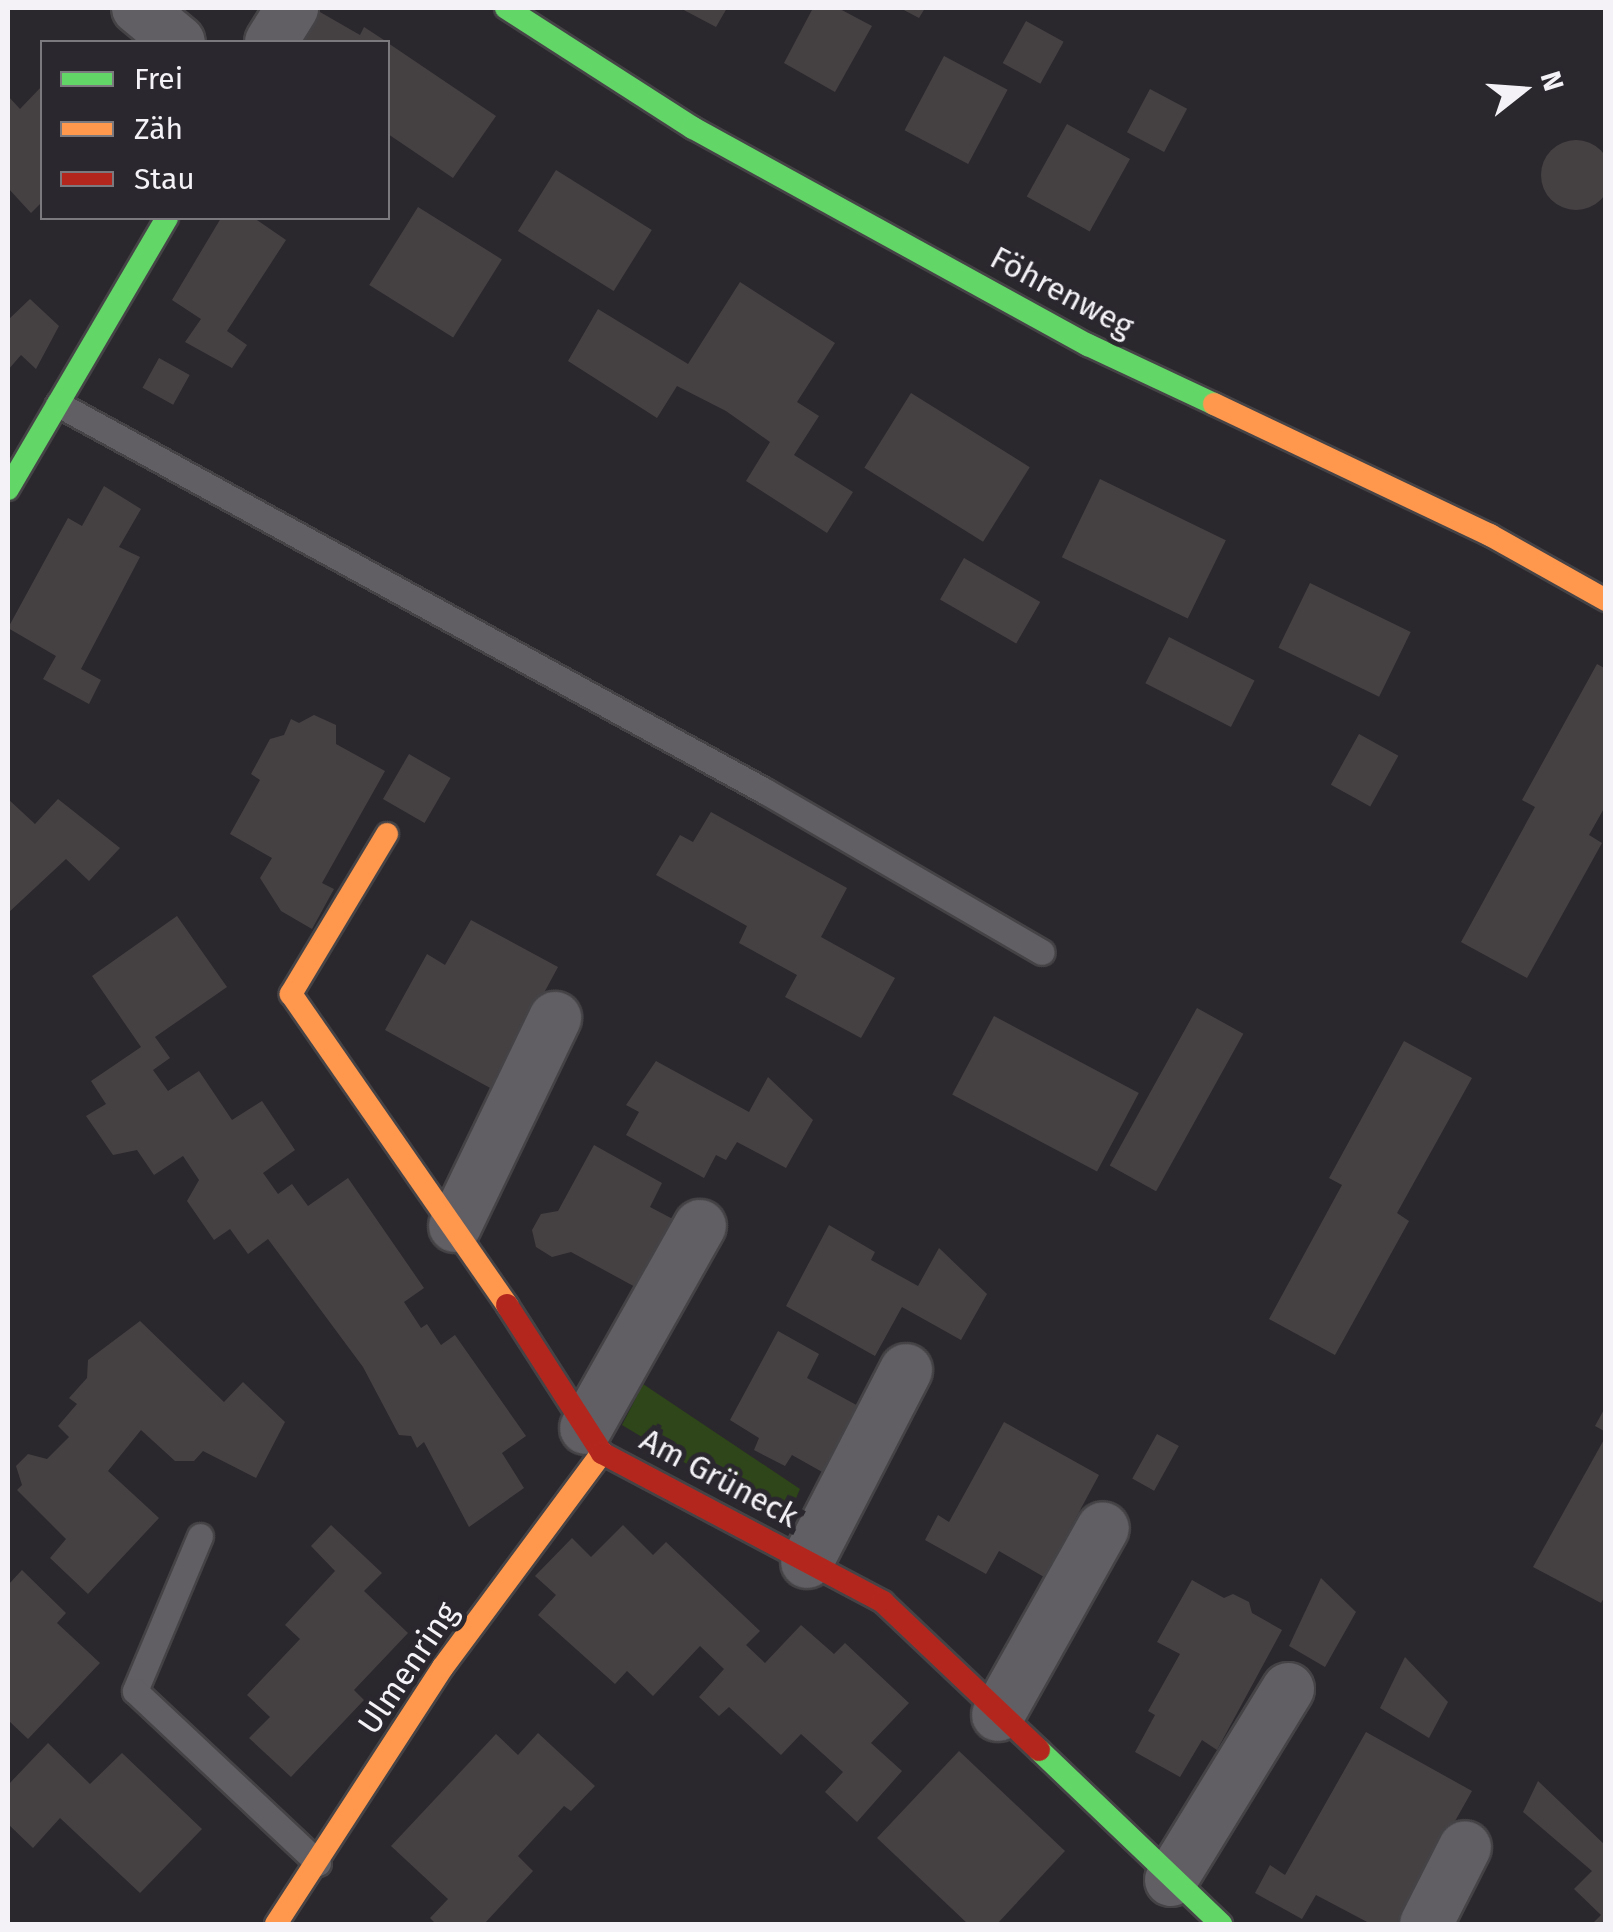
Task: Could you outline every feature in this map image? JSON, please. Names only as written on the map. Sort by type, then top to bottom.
[{"type":"street","points":[[138,8],[177,40]]},
{"type":"street","points":[[272,40],[292,8]]},
{"type":"street","name":"Föhrenweg","points":[[506,8],[693,128],[1071,336],[1490,535],[1606,600]]},
{"type":"street","points":[[8,489],[166,220]]},
{"type":"street","name":"Am Grüneck","points":[[387,834],[292,994],[455,1226],[594,1440],[883,1602],[1221,1924]]},
{"type":"street","points":[[455,1226],[556,1018]]},
{"type":"street","points":[[594,1440],[700,1226]]},
{"type":"street","points":[[808,1562],[906,1370]]},
{"type":"street","name":"Ulmenring","points":[[276,1924],[594,1440]]},
{"type":"street","points":[[998,1715],[1103,1528]]},
{"type":"street","points":[[1172,1880],[1288,1689]]},
{"type":"street","points":[[1426,1924],[1465,1847]]},
{"type":"lane","points":[[58,404],[765,791],[1042,952]]},
{"type":"lane","points":[[200,1536],[135,1691],[319,1863]]},
{"type":"green space","points":[[643,1384],[800,1489],[785,1523],[622,1425]]},
{"type":"building","points":[[313,8],[360,35],[364,27],[384,40],[294,40]]},
{"type":"building","points":[[680,8],[727,8],[716,27]]},
{"type":"building","points":[[813,8],[838,8],[872,26],[835,92],[784,63]]},
{"type":"building","points":[[900,8],[925,8],[919,18]]},
{"type":"building","points":[[1026,21],[1064,42],[1040,84],[1003,63]]},
{"type":"building","points":[[390,44],[496,116],[453,178],[390,135]]},
{"type":"building","points":[[944,56],[1008,90],[968,164],[905,130]]},
{"type":"building","points":[[40,88],[40,204],[31,213],[8,188],[8,96],[20,109]]},
{"type":"building","points":[[1150,89],[1187,109],[1164,152],[1127,132]]},
{"type":"building","points":[[1067,124],[1130,159],[1090,231],[1027,197]]},
{"type":"building","points":[[1576,140],[1601,150],[1611,175],[1601,200],[1576,210],[1551,200],[1541,175],[1551,150]]},
{"type":"building","points":[[556,170],[652,230],[614,291],[518,231]]},
{"type":"building","points":[[418,207],[502,259],[453,337],[369,285]]},
{"type":"building","points":[[220,220],[257,220],[286,240],[227,331],[247,345],[232,368],[185,342],[201,319],[172,300]]},
{"type":"building","points":[[740,282],[835,343],[797,402],[819,416],[794,455],[853,492],[827,533],[746,481],[770,442],[726,411],[677,386],[657,418],[568,361],[598,309],[688,364]]},
{"type":"building","points":[[30,299],[59,326],[36,369],[21,355],[8,370],[8,320]]},
{"type":"building","points":[[159,358],[190,375],[173,405],[143,388]]},
{"type":"building","points":[[911,393],[1030,467],[983,542],[864,468]]},
{"type":"building","points":[[1100,479],[1226,540],[1188,619],[1062,557]]},
{"type":"building","points":[[104,486],[141,509],[119,547],[140,557],[81,669],[101,680],[89,704],[43,679],[56,656],[8,628],[68,518],[82,526]]},
{"type":"building","points":[[964,558],[1040,602],[1016,644],[940,600]]},
{"type":"building","points":[[1310,583],[1411,632],[1379,697],[1278,648]]},
{"type":"building","points":[[1169,637],[1255,681],[1231,727],[1145,683]]},
{"type":"building","points":[[1597,664],[1606,669],[1606,805],[1589,835],[1602,843],[1527,978],[1461,942],[1535,807],[1522,800]]},
{"type":"building","points":[[314,715],[336,725],[336,744],[385,771],[322,883],[334,889],[312,929],[281,911],[260,878],[272,858],[230,834],[260,780],[251,774],[270,739],[284,735],[291,719],[299,723]]},
{"type":"building","points":[[1359,734],[1398,756],[1370,807],[1331,785]]},
{"type":"building","points":[[409,754],[451,778],[425,823],[383,799]]},
{"type":"building","points":[[8,799],[35,824],[58,799],[120,848],[89,881],[66,859],[8,913]]},
{"type":"building","points":[[711,812],[847,888],[821,937],[895,978],[861,1038],[785,997],[797,975],[739,943],[747,926],[656,875],[680,835],[693,842]]},
{"type":"building","points":[[177,916],[227,987],[155,1037],[170,1058],[153,1070],[168,1091],[199,1071],[232,1120],[262,1101],[295,1150],[263,1173],[278,1194],[292,1184],[308,1206],[348,1178],[424,1288],[404,1302],[421,1328],[427,1324],[441,1345],[455,1335],[526,1436],[502,1453],[524,1488],[469,1527],[424,1442],[417,1448],[411,1436],[399,1435],[363,1367],[268,1239],[248,1254],[230,1229],[214,1240],[187,1201],[199,1180],[183,1156],[154,1175],[137,1150],[113,1155],[86,1116],[106,1104],[91,1081],[141,1047],[92,976]]},
{"type":"building","points":[[471,920],[558,967],[492,1089],[385,1030],[427,954],[445,965]]},
{"type":"building","points":[[1197,1008],[1243,1034],[1156,1191],[1110,1165]]},
{"type":"building","points":[[994,1016],[1139,1093],[1097,1172],[952,1095]]},
{"type":"building","points":[[1404,1041],[1472,1078],[1397,1213],[1409,1221],[1335,1355],[1269,1319],[1342,1185],[1329,1178]]},
{"type":"building","points":[[656,1061],[749,1112],[768,1077],[813,1120],[786,1168],[737,1142],[726,1160],[716,1155],[704,1178],[626,1135],[639,1112],[626,1105]]},
{"type":"building","points":[[594,1145],[662,1183],[650,1207],[688,1227],[650,1295],[571,1252],[552,1257],[536,1247],[532,1230],[541,1214],[558,1211]]},
{"type":"building","points":[[829,1225],[875,1252],[871,1260],[918,1286],[939,1248],[987,1294],[961,1340],[902,1307],[875,1356],[786,1306]]},
{"type":"building","points":[[140,1321],[224,1402],[243,1382],[285,1422],[256,1478],[203,1451],[194,1461],[175,1461],[141,1430],[108,1471],[159,1518],[88,1594],[50,1558],[66,1539],[17,1490],[22,1485],[16,1466],[28,1454],[47,1459],[69,1437],[58,1426],[77,1404],[69,1398],[87,1378],[88,1360]]},
{"type":"building","points":[[778,1331],[819,1354],[807,1378],[860,1407],[824,1473],[792,1455],[785,1466],[754,1450],[759,1438],[730,1420]]},
{"type":"building","points":[[1606,1406],[1606,1432],[1595,1426]]},
{"type":"building","points":[[1004,1422],[1099,1475],[1044,1577],[999,1551],[986,1574],[925,1540],[938,1515],[949,1522]]},
{"type":"building","points":[[1157,1434],[1179,1446],[1154,1491],[1132,1479]]},
{"type":"building","points":[[1606,1436],[1606,1594],[1601,1603],[1533,1567]]},
{"type":"building","points":[[331,1525],[382,1573],[364,1591],[408,1633],[354,1690],[364,1700],[291,1777],[249,1738],[270,1717],[247,1695],[300,1639],[285,1625],[335,1571],[311,1546]]},
{"type":"building","points":[[623,1525],[653,1555],[666,1542],[760,1631],[746,1645],[765,1663],[801,1625],[834,1654],[845,1643],[909,1703],[871,1743],[902,1771],[857,1822],[825,1792],[843,1772],[801,1734],[781,1755],[729,1707],[719,1716],[699,1697],[724,1669],[700,1646],[653,1696],[627,1671],[615,1684],[538,1615],[556,1595],[535,1576],[572,1538],[591,1557]]},
{"type":"building","points":[[22,1570],[66,1613],[57,1623],[100,1663],[28,1739],[8,1720],[8,1585]]},
{"type":"building","points":[[1321,1578],[1356,1612],[1325,1667],[1289,1646]]},
{"type":"building","points":[[1192,1580],[1224,1598],[1233,1594],[1249,1602],[1252,1613],[1282,1630],[1217,1750],[1202,1740],[1180,1777],[1135,1752],[1155,1715],[1148,1711],[1180,1654],[1157,1642]]},
{"type":"building","points":[[1405,1657],[1448,1702],[1429,1738],[1380,1708]]},
{"type":"building","points":[[1366,1732],[1472,1791],[1397,1924],[1371,1924],[1316,1895],[1302,1919],[1255,1893],[1270,1865],[1285,1875]]},
{"type":"building","points":[[538,1733],[595,1786],[571,1811],[564,1806],[518,1856],[533,1871],[484,1924],[436,1924],[430,1918],[448,1899],[391,1846],[496,1734],[518,1755]]},
{"type":"building","points":[[48,1743],[90,1784],[122,1753],[202,1829],[140,1893],[60,1818],[33,1848],[8,1824],[8,1785]]},
{"type":"building","points":[[959,1751],[1065,1851],[997,1924],[968,1924],[877,1838]]},
{"type":"building","points":[[1538,1781],[1606,1846],[1606,1924],[1592,1924],[1601,1915],[1574,1889],[1592,1871],[1523,1812]]},
{"type":"traffic: fast","points":[[506,8],[693,128],[1088,345],[1214,404]]},
{"type":"traffic: fast","points":[[8,489],[166,220]]},
{"type":"traffic: fast","points":[[1039,1750],[1221,1924]]},
{"type":"traffic: slow","points":[[1214,404],[1490,535],[1606,600]]},
{"type":"traffic: slow","points":[[387,834],[291,994],[507,1305]]},
{"type":"traffic: slow","points":[[276,1924],[443,1667],[602,1453]]},
{"type":"traffic: jam","points":[[507,1305],[602,1453],[883,1602],[1039,1750]]}]
